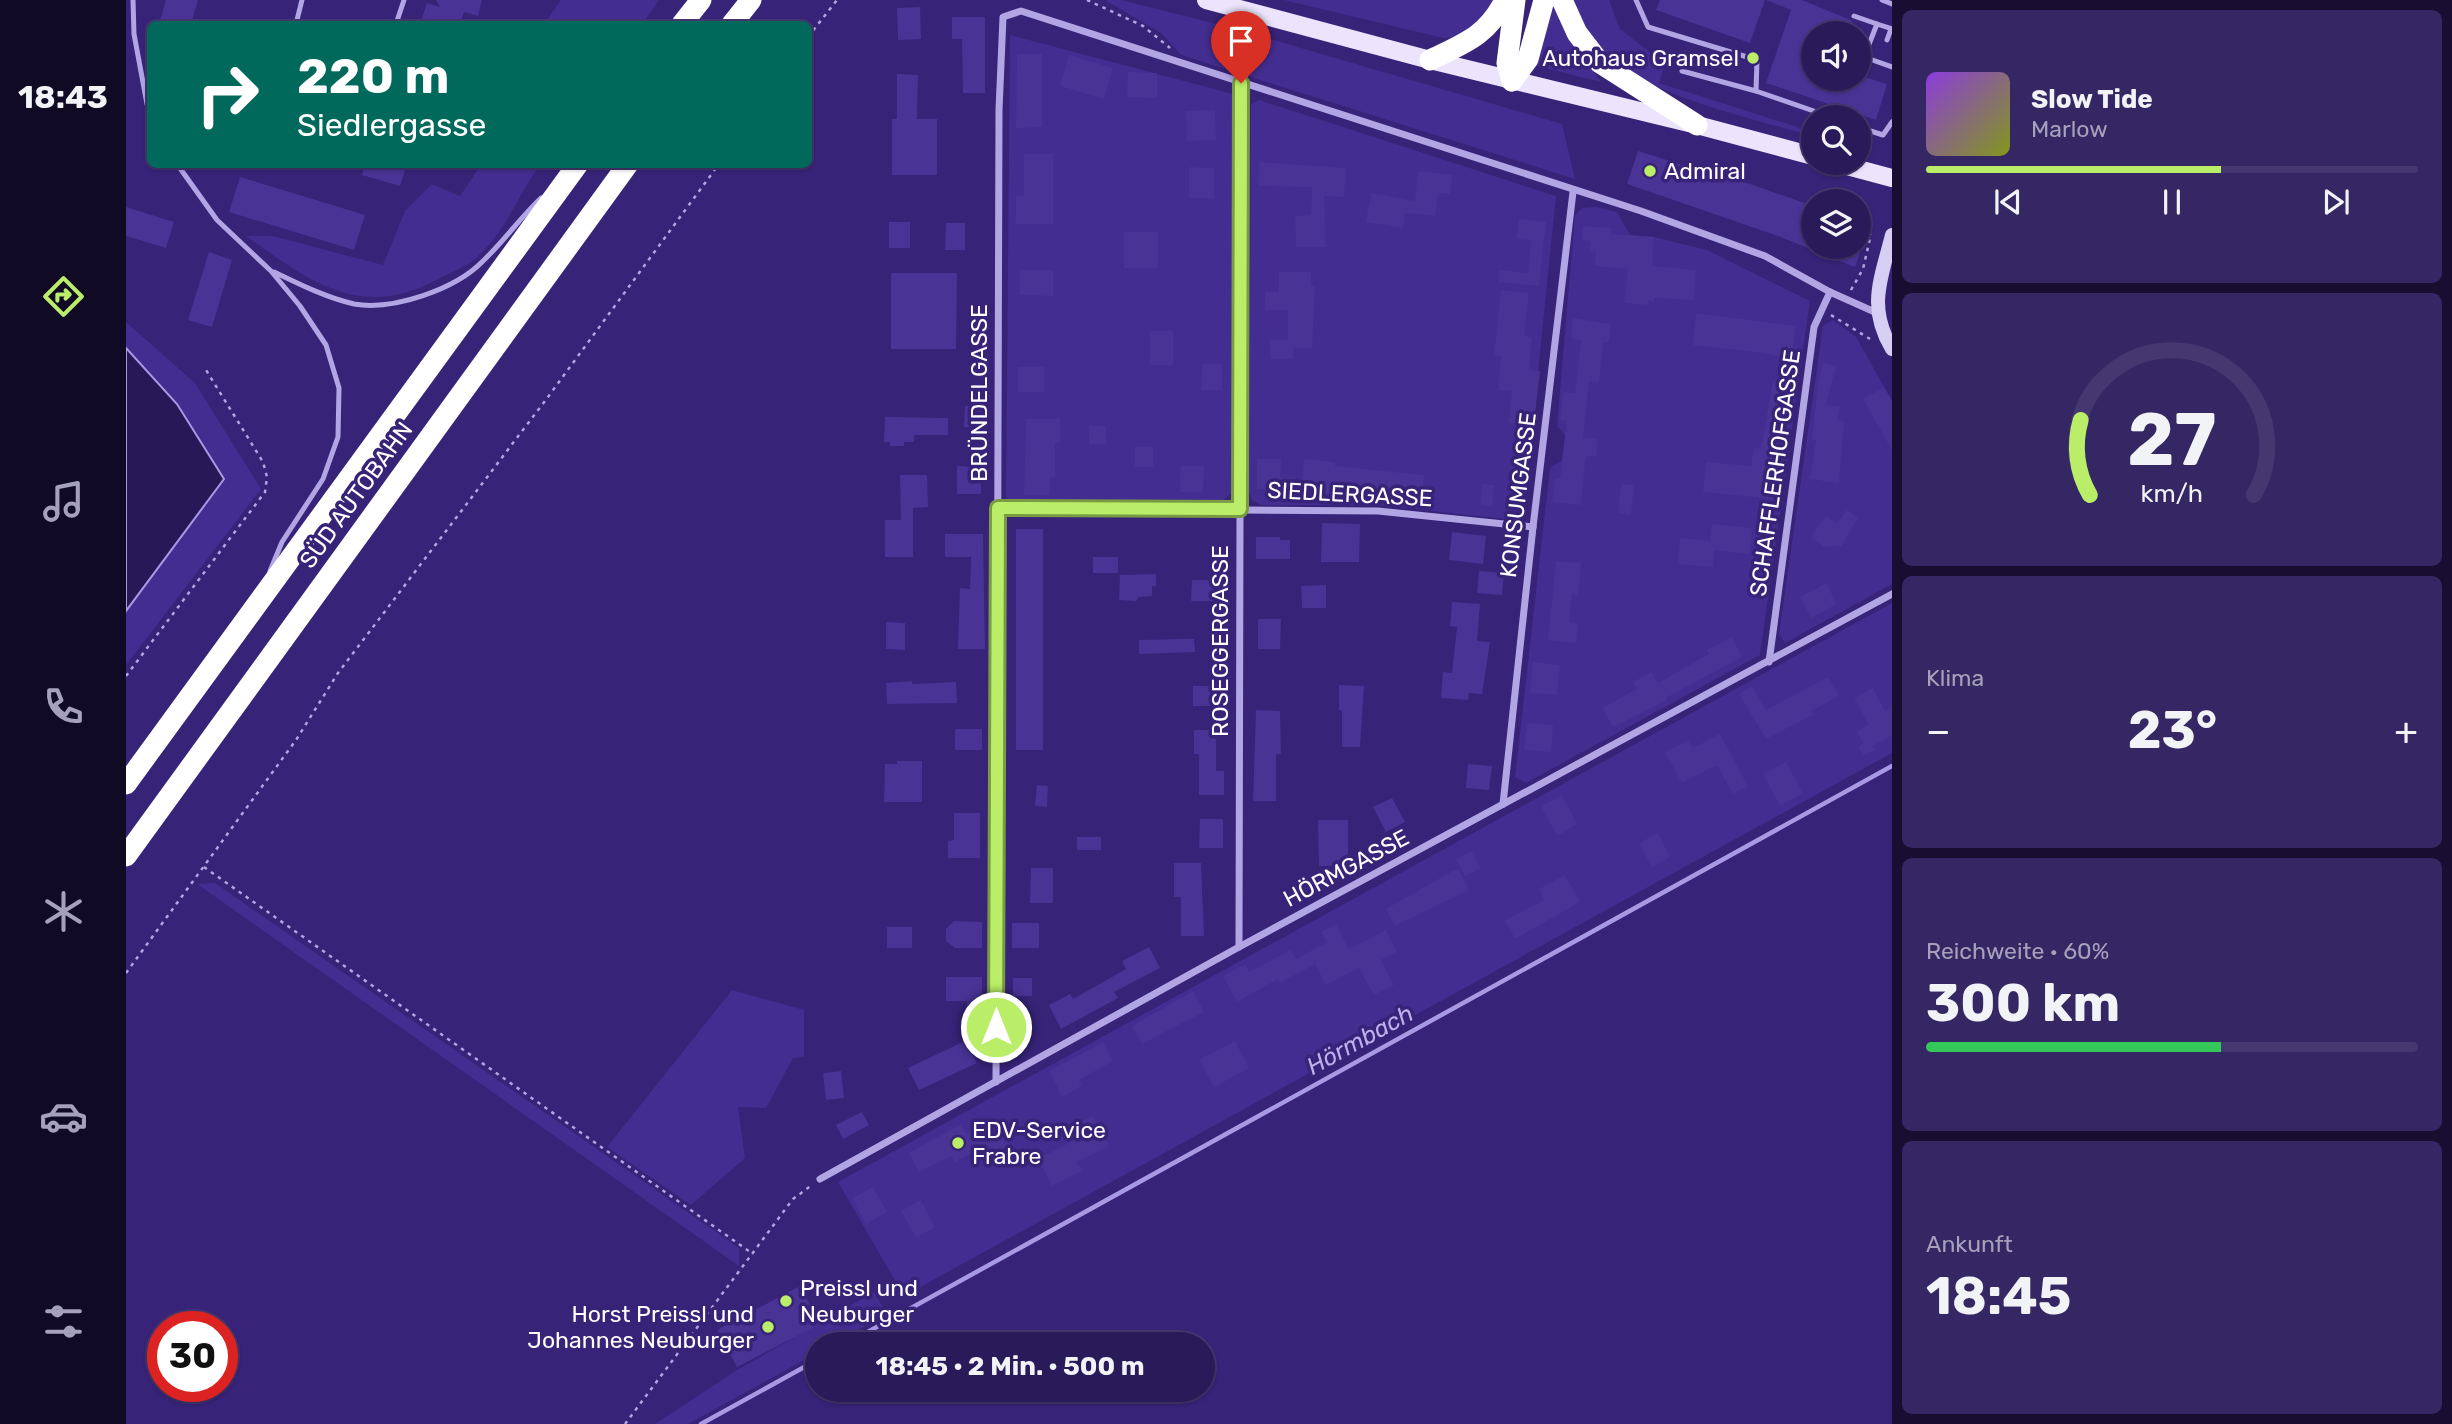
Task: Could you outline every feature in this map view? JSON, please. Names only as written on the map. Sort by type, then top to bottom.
[{"type":"highway","points":[[684,21],[701,0]]},
{"type":"highway","points":[[734,21],[751,0]]},
{"type":"highway","points":[[1430,60],[1472,39],[1494,22],[1506,0]]},
{"type":"highway","points":[[1512,81],[1507,64],[1515,0]]},
{"type":"highway","points":[[1512,81],[1528,58],[1545,0]]},
{"type":"highway","points":[[1562,0],[1577,33],[1600,63],[1698,125]]},
{"type":"highway","name":"SÜD AUTOBAHN","points":[[126,784],[575,168]]},
{"type":"highway","name":"SÜD AUTOBAHN","points":[[126,856],[625,168]]},
{"type":"main road","points":[[1206,0],[1430,60],[1801,153]]},
{"type":"main road","points":[[1871,172],[1892,178]]},
{"type":"street","name":"BRÜNDELGASSE","points":[[996,1082],[999,110],[1003,17],[1021,11],[1174,61]]},
{"type":"street","points":[[1174,61],[1573,192],[1641,211],[1765,256],[1830,292],[1877,313]]},
{"type":"street","name":"ROSEGGERGASSE","points":[[1239,947],[1241,83]]},
{"type":"street","name":"KONSUMGASSE","points":[[1503,804],[1573,192]]},
{"type":"street","points":[[1892,235],[1879,288],[1877,313],[1883,334],[1892,349]]},
{"type":"street","name":"SCHAFFLERHOFGASSE","points":[[1769,662],[1814,327],[1830,292]]},
{"type":"street","name":"SIEDLERGASSE","points":[[998,508],[1378,511],[1533,527]]},
{"type":"street","name":"HÖRMGASSE","points":[[820,1179],[1239,947],[1892,594]]},
{"type":"lane","points":[[132,0],[134,34],[147,104]]},
{"type":"lane","points":[[297,21],[302,0]]},
{"type":"lane","points":[[397,21],[404,0]]},
{"type":"lane","points":[[1636,0],[1648,27],[1757,60],[1756,91]]},
{"type":"lane","points":[[1882,0],[1892,4]]},
{"type":"lane","points":[[1854,16],[1891,29],[1887,40]]},
{"type":"lane","points":[[1877,24],[1864,57],[1891,66],[1892,59]]},
{"type":"lane","points":[[1879,62],[1882,53]]},
{"type":"lane","points":[[1682,71],[1801,107]]},
{"type":"lane","points":[[1871,131],[1883,135],[1892,122]]},
{"type":"lane","points":[[180,168],[217,220],[271,271],[300,306],[326,345],[339,388],[338,437],[323,479],[282,542],[257,603]]},
{"type":"lane","points":[[271,271],[311,289],[355,304],[401,303],[447,286],[482,263],[517,220],[574,168]]},
{"type":"path","points":[[812,32],[837,0]]},
{"type":"path","points":[[1087,0],[1143,26],[1170,46],[1174,61]]},
{"type":"path","points":[[126,974],[296,740],[338,673],[545,401],[716,168]]},
{"type":"path","points":[[1846,299],[1863,269],[1865,259]]},
{"type":"path","points":[[1822,309],[1872,340],[1883,334]]},
{"type":"path","points":[[126,676],[265,492],[267,477],[263,462],[206,370]]},
{"type":"path","points":[[203,867],[754,1254]]},
{"type":"path","points":[[625,1424],[793,1199],[820,1179]]},
{"type":"shaded area","points":[[561,0],[659,0],[644,21],[546,21]]},
{"type":"shaded area","points":[[1105,0],[1121,0],[1225,26],[1562,124],[1575,179],[1181,55],[1161,33]]},
{"type":"shaded area","points":[[1284,0],[1497,0],[1494,8],[1459,37],[1443,38]]},
{"type":"shaded area","points":[[1572,0],[1609,0],[1620,29],[1665,64],[1659,83],[1801,128],[1801,133],[1733,114],[1648,83],[1624,70],[1605,55],[1594,43]]},
{"type":"shaded area","points":[[1552,1],[1569,39],[1601,82],[1537,66]]},
{"type":"shaded area","points":[[1010,35],[1233,94],[1231,493],[1219,504],[1013,503],[1006,497]]},
{"type":"shaded area","points":[[1259,100],[1556,196],[1523,521],[1378,505],[1261,505],[1252,500],[1249,492],[1251,104]]},
{"type":"shaded area","points":[[479,168],[538,168],[496,236],[477,257],[460,269],[412,291],[386,296],[361,296],[338,291],[293,268],[246,236],[273,236],[383,265],[405,211],[432,184],[460,196]]},
{"type":"shaded area","points":[[1596,207],[1617,212],[1630,235],[1654,237],[1707,250],[1810,301],[1760,655],[1526,783],[1515,777],[1550,468],[1562,460],[1565,435],[1557,426],[1575,215],[1582,208]]},
{"type":"shaded area","points":[[1833,320],[1856,337],[1892,401],[1892,584],[1785,643],[1779,634],[1823,326]]},
{"type":"shaded area","points":[[126,322],[195,383],[261,489],[126,665],[126,611],[224,479],[177,404],[126,348]]},
{"type":"shaded area","points":[[126,348],[177,404],[224,479],[126,611]]},
{"type":"shaded area","points":[[1892,603],[1892,753],[904,1296],[838,1182]]},
{"type":"shaded area","points":[[215,883],[739,1248],[739,1266],[197,884]]},
{"type":"shaded area","points":[[732,990],[804,1010],[804,1057],[793,1058],[766,1108],[738,1107],[745,1158],[691,1205],[607,1147]]},
{"type":"shaded area","points":[[874,1292],[887,1314],[855,1332],[805,1332],[805,1360],[688,1424],[655,1424],[737,1370]]},
{"type":"building","points":[[166,0],[198,0],[192,21],[160,21]]},
{"type":"building","points":[[436,0],[482,0],[478,16],[464,12],[461,21],[421,21],[427,3],[440,7]]},
{"type":"building","points":[[1660,0],[1765,0],[1750,43],[1656,10]]},
{"type":"building","points":[[1766,0],[1802,0],[1853,21],[1801,21],[1801,91],[1871,91],[1871,79],[1887,84],[1876,120],[1871,118],[1871,105],[1831,105],[1766,83],[1791,10]]},
{"type":"building","points":[[920,7],[921,39],[898,40],[897,8]]},
{"type":"building","points":[[952,17],[985,17],[985,93],[963,93],[962,39],[952,39]]},
{"type":"building","points":[[1017,54],[1042,54],[1042,127],[1016,128]]},
{"type":"building","points":[[1069,55],[1113,68],[1104,99],[1060,86]]},
{"type":"building","points":[[1128,72],[1157,73],[1157,98],[1127,97]]},
{"type":"building","points":[[897,74],[918,75],[917,119],[937,119],[937,175],[892,175],[892,119],[897,119]]},
{"type":"building","points":[[1215,110],[1216,140],[1187,141],[1186,111]]},
{"type":"building","points":[[1638,151],[1705,172],[1707,169],[1801,202],[1801,245],[1778,236],[1627,184]]},
{"type":"building","points":[[1024,154],[1053,154],[1053,224],[1016,224],[1016,196],[1024,196]]},
{"type":"building","points":[[1259,162],[1346,168],[1344,197],[1324,196],[1326,247],[1296,247],[1295,216],[1311,215],[1312,187],[1258,186]]},
{"type":"building","points":[[1189,167],[1214,168],[1214,199],[1189,198]]},
{"type":"building","points":[[364,168],[406,168],[400,186],[362,175]]},
{"type":"building","points":[[1418,171],[1452,175],[1450,194],[1438,193],[1435,216],[1405,213],[1403,228],[1366,222],[1371,193],[1415,201]]},
{"type":"building","points":[[240,177],[365,215],[354,250],[229,212]]},
{"type":"building","points":[[126,207],[174,222],[166,248],[126,236]]},
{"type":"building","points":[[1519,219],[1546,222],[1539,286],[1498,282],[1499,270],[1528,273],[1531,240],[1517,239]]},
{"type":"building","points":[[889,222],[910,222],[910,248],[889,248]]},
{"type":"building","points":[[946,223],[965,223],[965,250],[945,250]]},
{"type":"building","points":[[1583,226],[1612,228],[1611,234],[1654,237],[1652,266],[1696,270],[1694,300],[1654,298],[1654,301],[1649,300],[1648,305],[1624,303],[1628,269],[1595,266],[1596,252],[1589,251],[1590,241],[1582,240]]},
{"type":"building","points":[[1124,232],[1158,232],[1158,268],[1124,268]]},
{"type":"building","points":[[209,252],[232,260],[212,327],[188,320]]},
{"type":"building","points":[[1835,259],[1858,259],[1855,267]]},
{"type":"building","points":[[1020,270],[1053,270],[1053,296],[1020,295]]},
{"type":"building","points":[[1279,272],[1311,272],[1311,286],[1315,286],[1312,348],[1293,348],[1293,359],[1270,359],[1270,340],[1288,340],[1288,310],[1265,310],[1265,292],[1279,292]]},
{"type":"building","points":[[891,273],[957,273],[956,349],[891,349]]},
{"type":"building","points":[[1501,290],[1529,293],[1524,336],[1532,337],[1529,370],[1540,371],[1532,439],[1518,438],[1519,424],[1509,423],[1512,391],[1498,390],[1501,357],[1494,356]]},
{"type":"building","points":[[1696,313],[1796,326],[1791,359],[1764,353],[1693,345]]},
{"type":"building","points":[[1573,318],[1611,324],[1609,342],[1603,342],[1599,382],[1589,381],[1583,437],[1598,439],[1596,457],[1587,456],[1585,462],[1581,505],[1552,502],[1555,478],[1560,478],[1567,421],[1560,420],[1563,392],[1575,393],[1581,340],[1571,339]]},
{"type":"building","points":[[1150,331],[1173,331],[1173,365],[1150,365]]},
{"type":"building","points":[[1823,363],[1836,366],[1826,405],[1840,407],[1838,420],[1844,421],[1839,483],[1810,479],[1816,440],[1812,440],[1818,382]]},
{"type":"building","points":[[1202,364],[1222,364],[1222,390],[1201,390]]},
{"type":"building","points":[[1018,367],[1044,367],[1044,392],[1018,392]]},
{"type":"building","points":[[1773,381],[1787,383],[1775,452],[1782,453],[1773,499],[1703,492],[1706,462],[1751,466],[1754,447],[1761,449]]},
{"type":"building","points":[[1884,387],[1892,401],[1892,450],[1863,399]]},
{"type":"building","points":[[965,406],[983,406],[983,427],[964,427]]},
{"type":"building","points":[[885,417],[948,418],[948,435],[914,435],[914,442],[904,442],[904,446],[890,446],[890,442],[884,442]]},
{"type":"building","points":[[1026,419],[1060,419],[1060,443],[1055,443],[1055,477],[1050,477],[1050,495],[1024,495]]},
{"type":"building","points":[[1089,426],[1106,426],[1106,444],[1089,444]]},
{"type":"building","points":[[1135,447],[1153,447],[1153,467],[1135,467]]},
{"type":"building","points":[[1257,459],[1281,459],[1280,489],[1257,489]]},
{"type":"building","points":[[1304,459],[1335,462],[1335,466],[1424,475],[1422,501],[1332,490],[1332,494],[1301,492]]},
{"type":"building","points":[[957,466],[981,467],[981,494],[957,494]]},
{"type":"building","points":[[1181,466],[1204,466],[1203,492],[1180,492]]},
{"type":"building","points":[[900,475],[927,475],[928,507],[913,508],[913,557],[885,557],[885,520],[901,520]]},
{"type":"building","points":[[1482,484],[1494,485],[1492,507],[1480,505]]},
{"type":"building","points":[[1621,484],[1634,485],[1631,515],[1618,513]]},
{"type":"building","points":[[1847,510],[1858,518],[1841,546],[1824,547],[1811,537],[1826,516],[1837,523]]},
{"type":"building","points":[[1322,523],[1360,524],[1359,562],[1321,562]]},
{"type":"building","points":[[1712,524],[1752,528],[1750,554],[1714,550],[1713,567],[1678,564],[1680,538],[1710,541]]},
{"type":"building","points":[[1016,529],[1043,529],[1043,750],[1016,750]]},
{"type":"building","points":[[1452,532],[1486,536],[1483,564],[1449,560]]},
{"type":"building","points":[[945,534],[983,534],[985,649],[958,649],[960,588],[970,589],[971,557],[945,557]]},
{"type":"building","points":[[1256,537],[1280,537],[1280,540],[1290,540],[1290,559],[1256,559]]},
{"type":"building","points":[[1093,557],[1118,557],[1118,573],[1093,573]]},
{"type":"building","points":[[1556,561],[1581,563],[1578,596],[1572,595],[1569,622],[1578,623],[1576,643],[1548,640]]},
{"type":"building","points":[[1479,571],[1504,573],[1502,595],[1477,593]]},
{"type":"building","points":[[1156,574],[1156,586],[1152,586],[1152,596],[1139,597],[1136,601],[1119,600],[1120,575]]},
{"type":"building","points":[[1192,580],[1212,580],[1212,584],[1221,584],[1221,601],[1191,601]]},
{"type":"building","points":[[1826,583],[1837,604],[1811,618],[1800,597]]},
{"type":"building","points":[[1326,585],[1326,608],[1302,608],[1301,586]]},
{"type":"building","points":[[1452,602],[1480,604],[1477,641],[1490,642],[1482,694],[1469,693],[1468,700],[1441,698],[1443,672],[1452,673],[1457,627],[1450,626]]},
{"type":"building","points":[[1258,619],[1281,619],[1280,649],[1258,649]]},
{"type":"building","points":[[886,622],[905,623],[905,650],[886,649]]},
{"type":"building","points":[[1732,637],[1742,657],[1613,727],[1602,708],[1637,689],[1633,682],[1652,672],[1658,683],[1709,654],[1707,650]]},
{"type":"building","points":[[1194,639],[1195,652],[1139,654],[1139,640]]},
{"type":"building","points":[[1533,662],[1560,665],[1557,695],[1530,693]]},
{"type":"building","points":[[1828,677],[1839,696],[1811,711],[1813,715],[1766,739],[1739,694],[1752,686],[1766,710]]},
{"type":"building","points":[[912,681],[912,684],[956,682],[957,703],[887,704],[886,683]]},
{"type":"building","points":[[1339,685],[1364,686],[1360,747],[1342,747]]},
{"type":"building","points":[[1193,686],[1223,686],[1223,706],[1193,706]]},
{"type":"building","points":[[1873,688],[1885,711],[1892,707],[1892,735],[1873,746],[1876,750],[1863,756],[1858,746],[1863,743],[1857,731],[1869,725],[1854,698]]},
{"type":"building","points":[[1256,710],[1280,711],[1281,754],[1276,754],[1276,801],[1253,801]]},
{"type":"building","points":[[1527,723],[1553,725],[1551,752],[1524,750]]},
{"type":"building","points":[[955,729],[982,729],[982,750],[955,750]]},
{"type":"building","points":[[1194,730],[1216,730],[1216,771],[1224,771],[1224,795],[1199,795],[1199,754],[1194,754]]},
{"type":"building","points":[[1720,734],[1748,786],[1733,794],[1717,765],[1682,783],[1665,752],[1689,740],[1693,748]]},
{"type":"building","points":[[897,761],[922,761],[922,802],[884,802],[885,764],[897,764]]},
{"type":"building","points":[[1786,762],[1803,793],[1780,806],[1763,774]]},
{"type":"building","points":[[1468,764],[1492,766],[1489,790],[1466,788]]},
{"type":"building","points":[[1037,785],[1048,786],[1047,807],[1035,806]]},
{"type":"building","points":[[1562,795],[1577,824],[1557,836],[1541,806]]},
{"type":"building","points":[[1392,798],[1405,822],[1386,832],[1373,807]]},
{"type":"building","points":[[954,813],[980,813],[980,858],[948,858],[948,841],[954,840]]},
{"type":"building","points":[[1200,819],[1223,819],[1223,848],[1199,848]]},
{"type":"building","points":[[1318,820],[1348,820],[1348,866],[1319,866]]},
{"type":"building","points":[[1658,833],[1670,857],[1652,867],[1639,843]]},
{"type":"building","points":[[1077,837],[1101,837],[1101,850],[1077,850]]},
{"type":"building","points":[[1471,851],[1481,868],[1465,876],[1456,859]]},
{"type":"building","points":[[1174,863],[1201,863],[1204,936],[1181,936],[1181,897],[1174,897]]},
{"type":"building","points":[[1031,868],[1053,868],[1053,903],[1030,903]]},
{"type":"building","points":[[1458,868],[1469,890],[1395,926],[1386,909]]},
{"type":"building","points":[[1565,875],[1580,902],[1515,939],[1505,920],[1544,900],[1539,889]]},
{"type":"building","points":[[954,921],[982,922],[982,948],[955,948],[946,941],[946,929]]},
{"type":"building","points":[[1012,923],[1039,923],[1039,948],[1012,948]]},
{"type":"building","points":[[1336,924],[1349,949],[1386,930],[1397,952],[1381,960],[1394,985],[1374,995],[1359,968],[1326,985],[1315,964],[1280,983],[1278,979],[1237,1002],[1223,976],[1245,964],[1249,972],[1291,950],[1296,959],[1327,942],[1321,932]]},
{"type":"building","points":[[887,927],[912,927],[912,948],[887,948]]},
{"type":"building","points":[[1149,947],[1160,968],[1114,992],[1118,998],[1061,1029],[1049,1005],[1070,994],[1073,999],[1126,969],[1122,961]]},
{"type":"building","points":[[946,977],[982,977],[982,1030],[966,1030],[967,1001],[946,1001]]},
{"type":"building","points":[[1013,978],[1032,978],[1032,996],[1013,996]]},
{"type":"building","points":[[1193,991],[1204,1012],[1142,1044],[1132,1026]]},
{"type":"building","points":[[965,1041],[977,1063],[919,1090],[908,1068]]},
{"type":"building","points":[[1235,1041],[1249,1068],[1214,1087],[1199,1060]]},
{"type":"building","points":[[1103,1042],[1113,1061],[1079,1080],[1082,1086],[1062,1097],[1049,1071]]},
{"type":"building","points":[[841,1071],[844,1098],[826,1100],[823,1073]]},
{"type":"building","points":[[862,1112],[869,1125],[843,1139],[836,1125]]},
{"type":"building","points":[[1093,1116],[1109,1146],[1077,1162],[1082,1171],[1052,1186],[1038,1159],[1078,1138],[1072,1127]]},
{"type":"building","points":[[996,1119],[1010,1145],[989,1156],[984,1146],[955,1162],[951,1156],[919,1172],[909,1153],[961,1124],[967,1134]]},
{"type":"building","points":[[873,1187],[887,1212],[866,1224],[852,1198]]},
{"type":"building","points":[[921,1200],[935,1227],[916,1238],[901,1211]]},
{"type":"building","name":"Horst Preissl und Johannes Neuburger","points":[[800,1286],[820,1324],[737,1367],[717,1330]]},
{"type":"waterway","name":"Hörmbach","points":[[868,1332],[1892,766]]},
{"type":"waterway","name":"Hörmbach","points":[[701,1424],[805,1367]]},
{"type":"place","name":"Autohaus Gramsel","points":[[1753,58]]},
{"type":"place","name":"Admiral","points":[[1650,171]]},
{"type":"place","name":"EDV-Service Frabre","points":[[958,1143]]},
{"type":"place","name":"Preissl und Neuburger","points":[[786,1301]]},
{"type":"place","name":"Horst Preissl und Johannes Neuburger","points":[[768,1327]]},
{"type":"route","points":[[996,1027],[998,508],[1240,509],[1241,83]]}]
